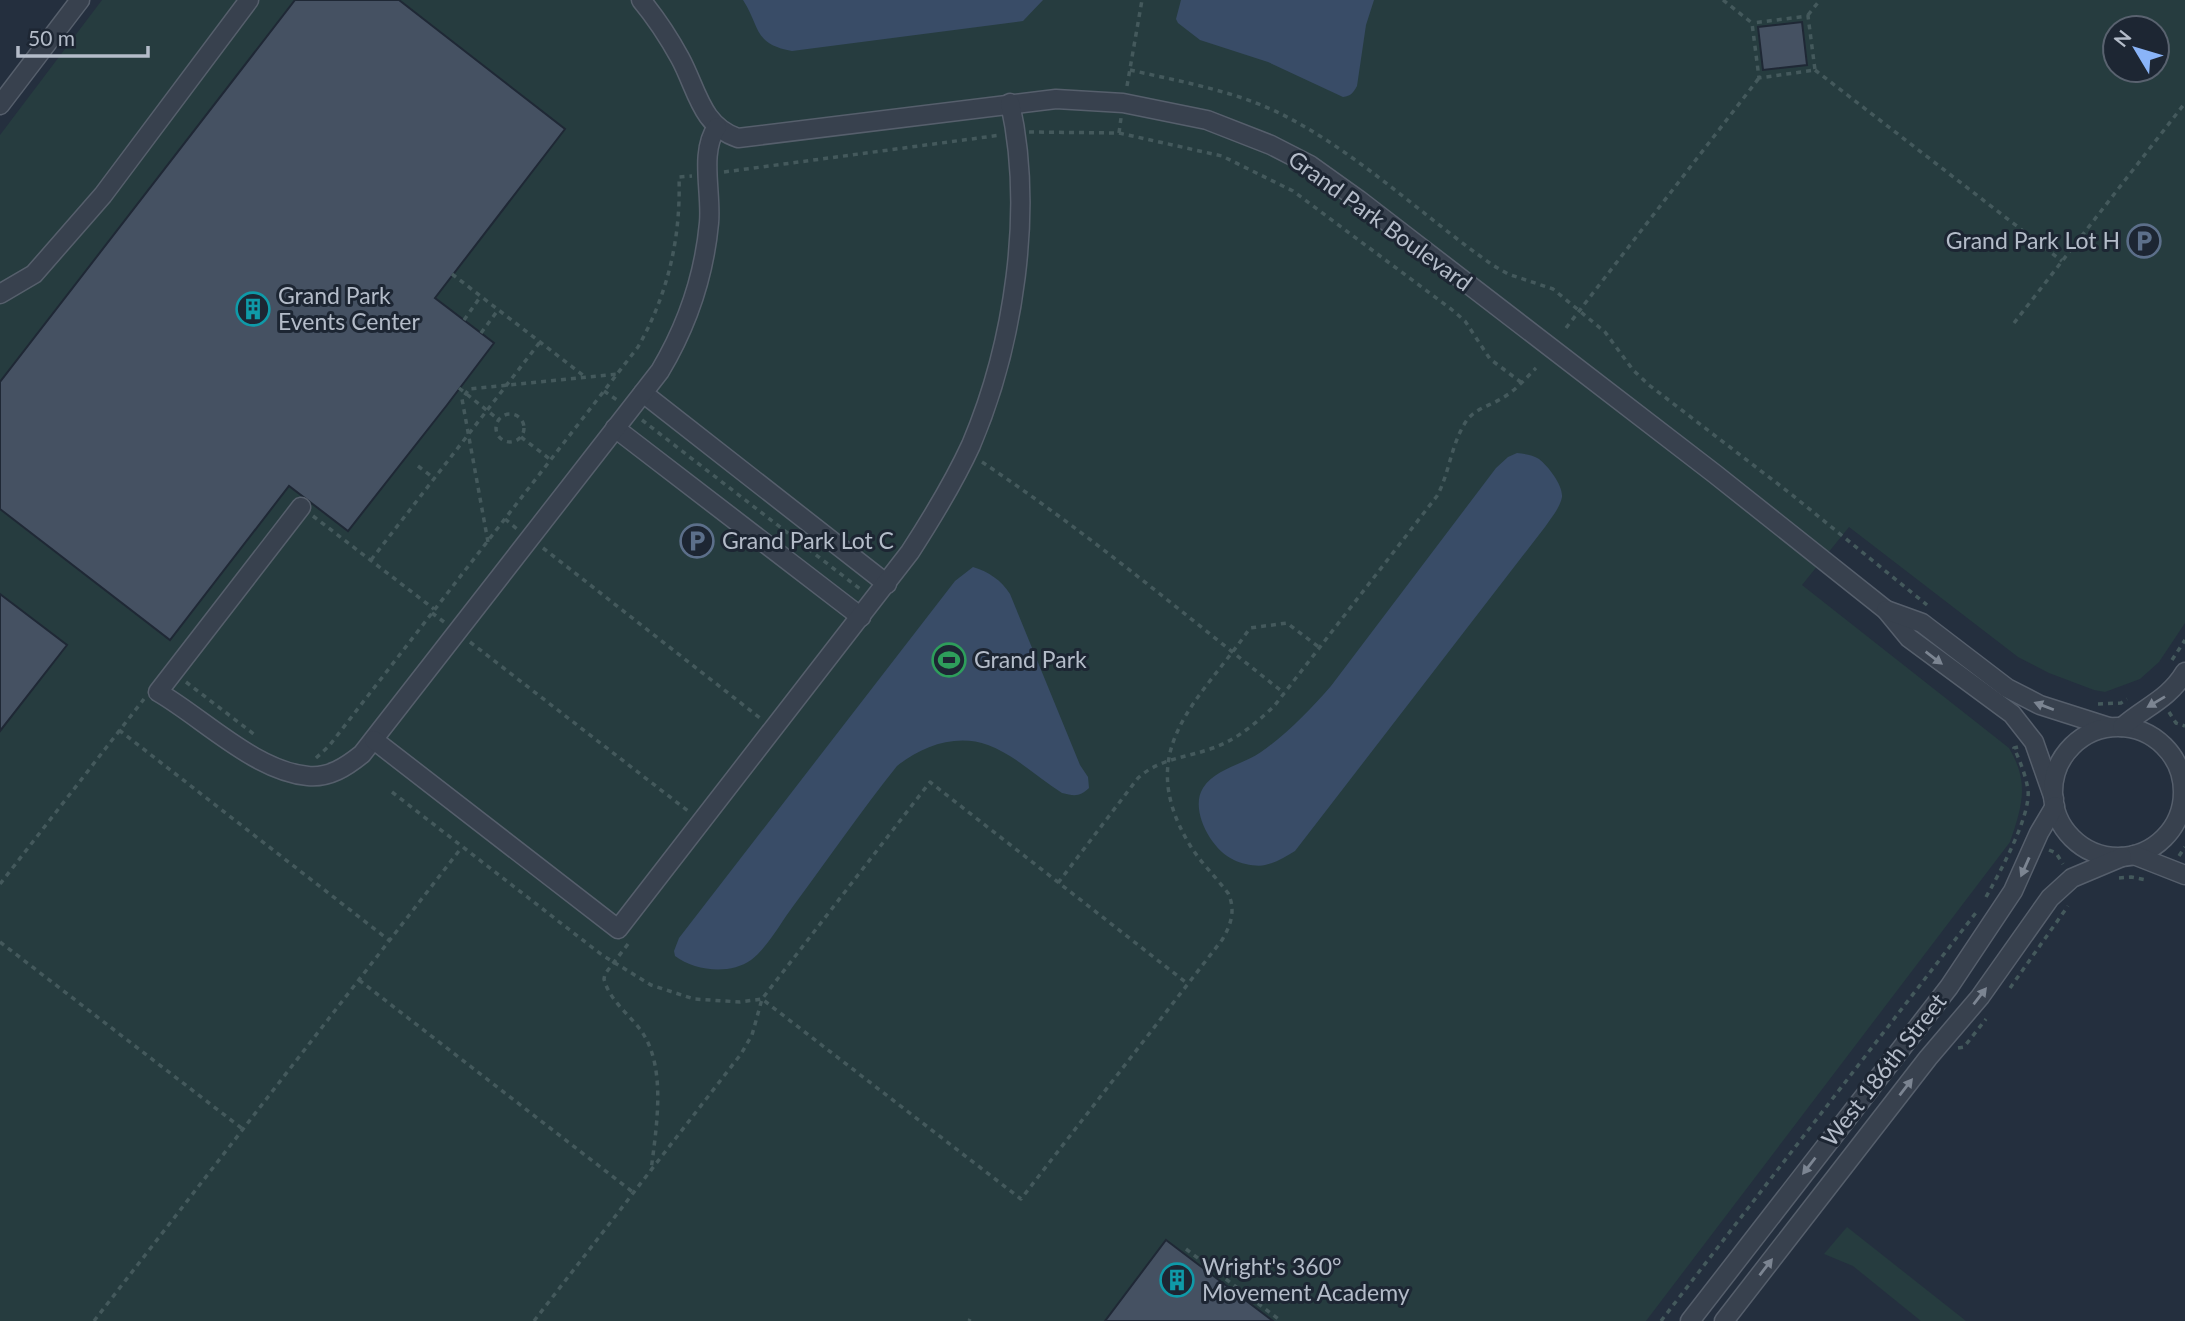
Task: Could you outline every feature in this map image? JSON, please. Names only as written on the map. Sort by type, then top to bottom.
[{"type":"street","points":[[0,105],[80,0]]},
{"type":"street","points":[[0,294],[34,274],[103,195],[249,0]]},
{"type":"street","points":[[301,507],[158,692],[245,750],[285,771],[309,776],[348,766],[374,740],[660,371],[677,343],[697,291],[710,220],[708,144],[716,127],[703,111],[690,77],[667,34],[641,0]]},
{"type":"street","name":"Grand Park Boulevard","points":[[716,127],[727,135],[751,138],[1056,99],[1123,103],[1207,120],[1289,153],[1321,173],[1705,466],[1886,610],[1909,638],[2012,714],[2034,742],[2054,802]]},
{"type":"street","points":[[374,740],[618,929],[887,584],[917,542],[970,445],[995,376],[1011,306],[1020,189],[1017,133],[1010,103]]},
{"type":"street","points":[[643,393],[887,584]]},
{"type":"street","points":[[615,429],[861,618]]},
{"type":"street","name":"Grand Park Boulevard","points":[[1886,610],[1922,623],[2007,688],[2039,705],[2115,727]]},
{"type":"street","points":[[2185,672],[2172,691],[2161,700],[2115,727],[2086,736],[2067,752],[2056,774],[2054,802],[2060,822],[2076,842],[2097,854],[2128,856],[2185,875]]},
{"type":"street","points":[[2115,727],[2145,732],[2166,747],[2179,767],[2184,785],[2183,804],[2174,827],[2156,845],[2128,856]]},
{"type":"street","name":"West 186th Street","points":[[1690,1321],[1944,994],[2013,891],[2054,802]]},
{"type":"street","name":"West 186th Street","points":[[1724,1321],[1928,1058],[1980,997],[2050,898],[2072,878],[2128,856]]},
{"type":"path","points":[[1142,0],[1119,133],[1222,156],[1293,191],[1457,314],[1490,359],[1522,383]]},
{"type":"path","points":[[1723,0],[1752,23],[1759,78]]},
{"type":"path","points":[[1820,0],[1808,16],[1815,70],[2062,261]]},
{"type":"path","points":[[1752,23],[1808,16]]},
{"type":"path","points":[[1130,70],[1196,85],[1288,117],[1359,162],[1494,266],[1508,274],[1553,289],[1605,332],[1633,370],[1649,385],[1791,494],[1936,613]]},
{"type":"path","points":[[1566,328],[1759,78],[1815,70]]},
{"type":"path","points":[[2014,323],[2185,103]]},
{"type":"path","points":[[453,274],[585,377]]},
{"type":"path","points":[[464,320],[481,296]]},
{"type":"path","points":[[481,333],[498,310]]},
{"type":"path","points":[[371,561],[540,342]]},
{"type":"path","points":[[1058,883],[1148,768],[1215,748],[1234,738],[1265,715],[1437,496],[1467,420],[1477,411],[1507,396],[1536,368]]},
{"type":"path","points":[[488,541],[462,398],[465,393],[469,389],[618,374]]},
{"type":"path","points":[[459,388],[499,420]]},
{"type":"path","points":[[604,391],[874,600]]},
{"type":"path","points":[[510,414],[520,418],[524,428],[521,437],[512,442],[500,438],[496,430],[499,420],[510,414]]},
{"type":"path","points":[[521,437],[551,460]]},
{"type":"path","points":[[981,461],[1035,499],[1284,693]]},
{"type":"path","points":[[418,466],[435,479]]},
{"type":"path","points":[[301,507],[457,633],[702,822]]},
{"type":"path","points":[[505,519],[774,728]]},
{"type":"path","points":[[392,792],[602,955],[652,985],[694,999],[740,1002],[762,999],[1021,1199],[1222,940],[1231,921],[1233,910],[1228,894],[1202,862],[1180,827],[1167,784],[1171,746],[1181,720],[1250,628],[1287,623],[1320,648]]},
{"type":"path","points":[[2094,703],[2121,703],[2131,697]]},
{"type":"path","points":[[0,884],[145,698]]},
{"type":"path","points":[[118,730],[390,941]]},
{"type":"path","points":[[1661,1321],[1984,902],[2015,836],[2028,799],[2026,782],[2014,748]]},
{"type":"path","points":[[534,1321],[741,1054],[752,1035],[762,999],[930,782],[1188,984]]},
{"type":"path","points":[[2015,836],[2056,853],[2072,878]]},
{"type":"path","points":[[94,1321],[462,847]]},
{"type":"path","points":[[2112,881],[2131,877],[2147,880]]},
{"type":"path","points":[[2004,996],[2074,897]]},
{"type":"path","points":[[0,942],[244,1130]]},
{"type":"path","points":[[359,980],[634,1193]]},
{"type":"path","points":[[1965,1048],[1988,1016]]},
{"type":"path","points":[[1186,1248],[1281,1321]]},
{"type":"green space","name":"Grand Park","points":[[102,0],[2185,0],[2185,623],[2159,662],[2140,679],[2105,692],[2049,673],[2018,657],[1849,527],[1802,585],[2009,748],[2020,772],[2022,784],[2018,817],[2010,842],[1646,1321],[0,1321],[0,135]]},
{"type":"green space","points":[[1847,1227],[1966,1321],[1921,1321],[1853,1266],[1824,1254]]},
{"type":"water","points":[[743,0],[1043,0],[1023,21],[792,51],[779,48],[764,39]]},
{"type":"water","points":[[1181,0],[1374,0],[1366,25],[1357,86],[1352,94],[1343,97],[1268,62],[1200,40],[1176,19]]},
{"type":"water","points":[[1517,453],[1539,459],[1558,482],[1562,492],[1561,501],[1545,527],[1295,851],[1262,866],[1241,863],[1226,855],[1211,839],[1201,818],[1199,797],[1203,788],[1214,776],[1271,745],[1315,704],[1496,468]]},
{"type":"water","points":[[973,567],[994,577],[1010,594],[1080,765],[1088,777],[1089,788],[1077,795],[1062,793],[1008,755],[988,745],[964,740],[928,747],[897,766],[769,941],[751,960],[733,968],[713,969],[692,965],[675,956],[679,938],[955,581]]},
{"type":"building","name":"Grand Park Events Center","points":[[295,0],[399,0],[565,129],[435,298],[494,343],[447,405],[348,531],[289,486],[170,640],[0,509],[0,382]]},
{"type":"building","points":[[1802,22],[1807,65],[1763,70],[1758,27]]},
{"type":"building","points":[[0,594],[67,645],[0,731]]},
{"type":"building","name":"Wright's 360° Movement Academy","points":[[1166,1240],[1273,1321],[1105,1321]]},
{"type":"place","name":"Grand Park Lot H","points":[[2144,241]]},
{"type":"place","name":"Grand Park Events Center","points":[[253,309]]},
{"type":"place","name":"Grand Park Lot C","points":[[697,541]]},
{"type":"place","name":"Grand Park","points":[[949,660]]},
{"type":"place","name":"Wright's 360° Movement Academy","points":[[1177,1280]]}]
